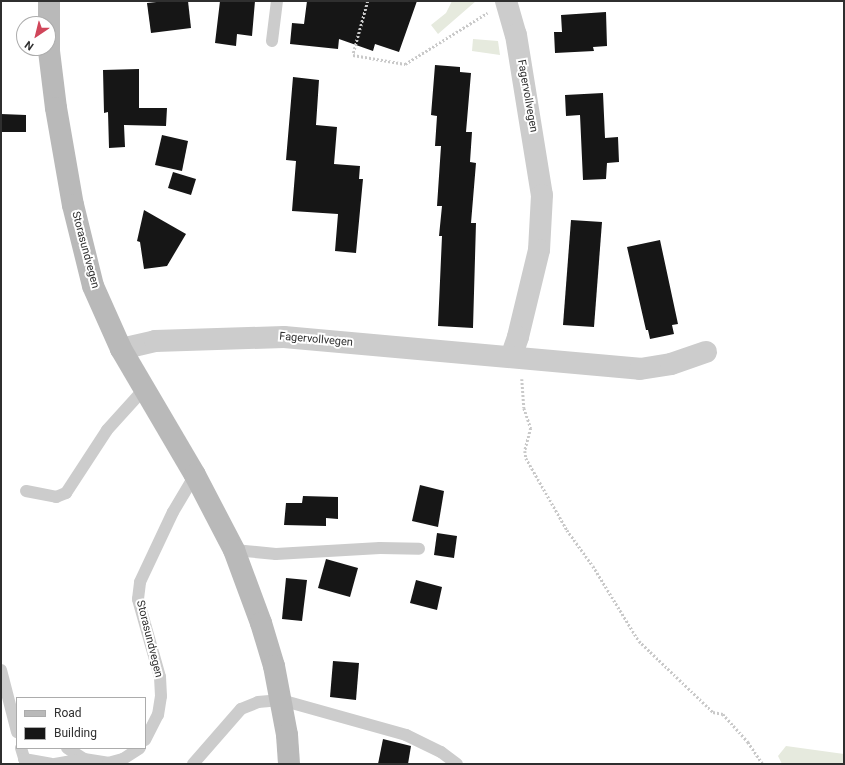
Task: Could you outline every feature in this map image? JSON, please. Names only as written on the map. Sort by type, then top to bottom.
[{"type":"main road","name":"Storasundvegen","points":[[49,1],[50,58],[73,205],[93,286],[122,349],[195,476],[234,550],[261,623],[281,700],[289,764]]},
{"type":"street","name":"Fagervollvegen","points":[[506,1],[516,35],[542,194],[539,250],[518,337],[517,358]]},
{"type":"street","name":"Fagervollvegen","points":[[122,349],[155,341],[222,337],[284,337],[640,369],[671,364],[706,352]]},
{"type":"lane","points":[[272,41],[277,1]]},
{"type":"lane","points":[[26,491],[56,497],[66,493],[107,430],[144,389]]},
{"type":"lane","name":"Storasundvegen","points":[[146,738],[158,715],[161,696],[160,676],[138,599],[140,582],[174,512],[195,476]]},
{"type":"lane","points":[[234,550],[276,554],[380,548],[419,549]]},
{"type":"lane","points":[[1,670],[16,726]]},
{"type":"lane","points":[[193,764],[212,739],[241,709],[258,702],[281,700],[406,736],[441,752],[457,764]]},
{"type":"lane","points":[[69,749],[84,759]]},
{"type":"lane","points":[[55,764],[84,759],[108,763],[124,759],[139,749]]},
{"type":"lane","points":[[24,757],[51,764]]},
{"type":"path","points":[[368,1],[353,55],[405,64],[506,1]]},
{"type":"path","points":[[517,358],[522,393],[531,428],[525,451],[530,468],[638,641],[712,712],[723,714],[748,742],[763,764]]},
{"type":"shaded area","points":[[452,1],[476,1],[438,34],[431,25],[446,13]]},
{"type":"shaded area","points":[[473,39],[498,41],[500,55],[472,51]]},
{"type":"shaded area","points":[[786,746],[844,754],[844,764],[782,764],[778,756]]},
{"type":"building","points":[[188,1],[191,28],[151,33],[147,3]]},
{"type":"building","points":[[220,1],[255,1],[252,36],[237,34],[236,46],[215,43]]},
{"type":"building","points":[[307,1],[417,1],[399,52],[375,44],[373,51],[339,39],[338,49],[290,44],[292,23],[304,24]]},
{"type":"building","points":[[606,12],[607,46],[593,47],[594,51],[555,53],[554,32],[562,32],[561,15]]},
{"type":"building","points":[[435,65],[460,67],[460,72],[471,73],[466,132],[472,132],[470,162],[476,163],[471,223],[476,223],[473,328],[438,326],[442,236],[439,236],[442,206],[437,206],[441,146],[435,146],[437,116],[431,115]]},
{"type":"building","points":[[139,69],[139,108],[167,108],[166,126],[124,125],[125,147],[109,148],[108,112],[104,113],[103,70]]},
{"type":"building","points":[[293,77],[319,80],[316,125],[337,127],[334,164],[360,166],[359,179],[363,179],[356,253],[335,251],[338,214],[292,211],[296,161],[286,160]]},
{"type":"building","points":[[603,93],[605,138],[618,137],[619,162],[607,163],[606,179],[583,180],[580,115],[566,116],[565,95]]},
{"type":"building","points":[[1,114],[26,115],[26,132],[1,132]]},
{"type":"building","points":[[162,135],[188,141],[182,171],[155,165]]},
{"type":"building","points":[[173,172],[196,179],[191,195],[168,188]]},
{"type":"building","points":[[144,210],[186,234],[167,266],[144,269],[140,242],[137,241]]},
{"type":"building","points":[[571,220],[602,222],[594,327],[563,325]]},
{"type":"building","points":[[660,240],[678,324],[672,325],[674,334],[650,339],[648,330],[646,330],[627,247]]},
{"type":"building","points":[[420,485],[444,491],[438,527],[412,521]]},
{"type":"building","points":[[303,496],[338,497],[338,519],[326,518],[326,526],[284,525],[286,503],[302,503]]},
{"type":"building","points":[[437,533],[457,536],[454,558],[434,555]]},
{"type":"building","points":[[326,559],[358,568],[350,597],[318,588]]},
{"type":"building","points":[[286,578],[307,580],[302,621],[282,619]]},
{"type":"building","points":[[416,580],[442,587],[437,610],[410,603]]},
{"type":"building","points":[[333,661],[359,663],[356,700],[330,697]]},
{"type":"building","points":[[383,739],[411,746],[408,764],[378,764]]}]
